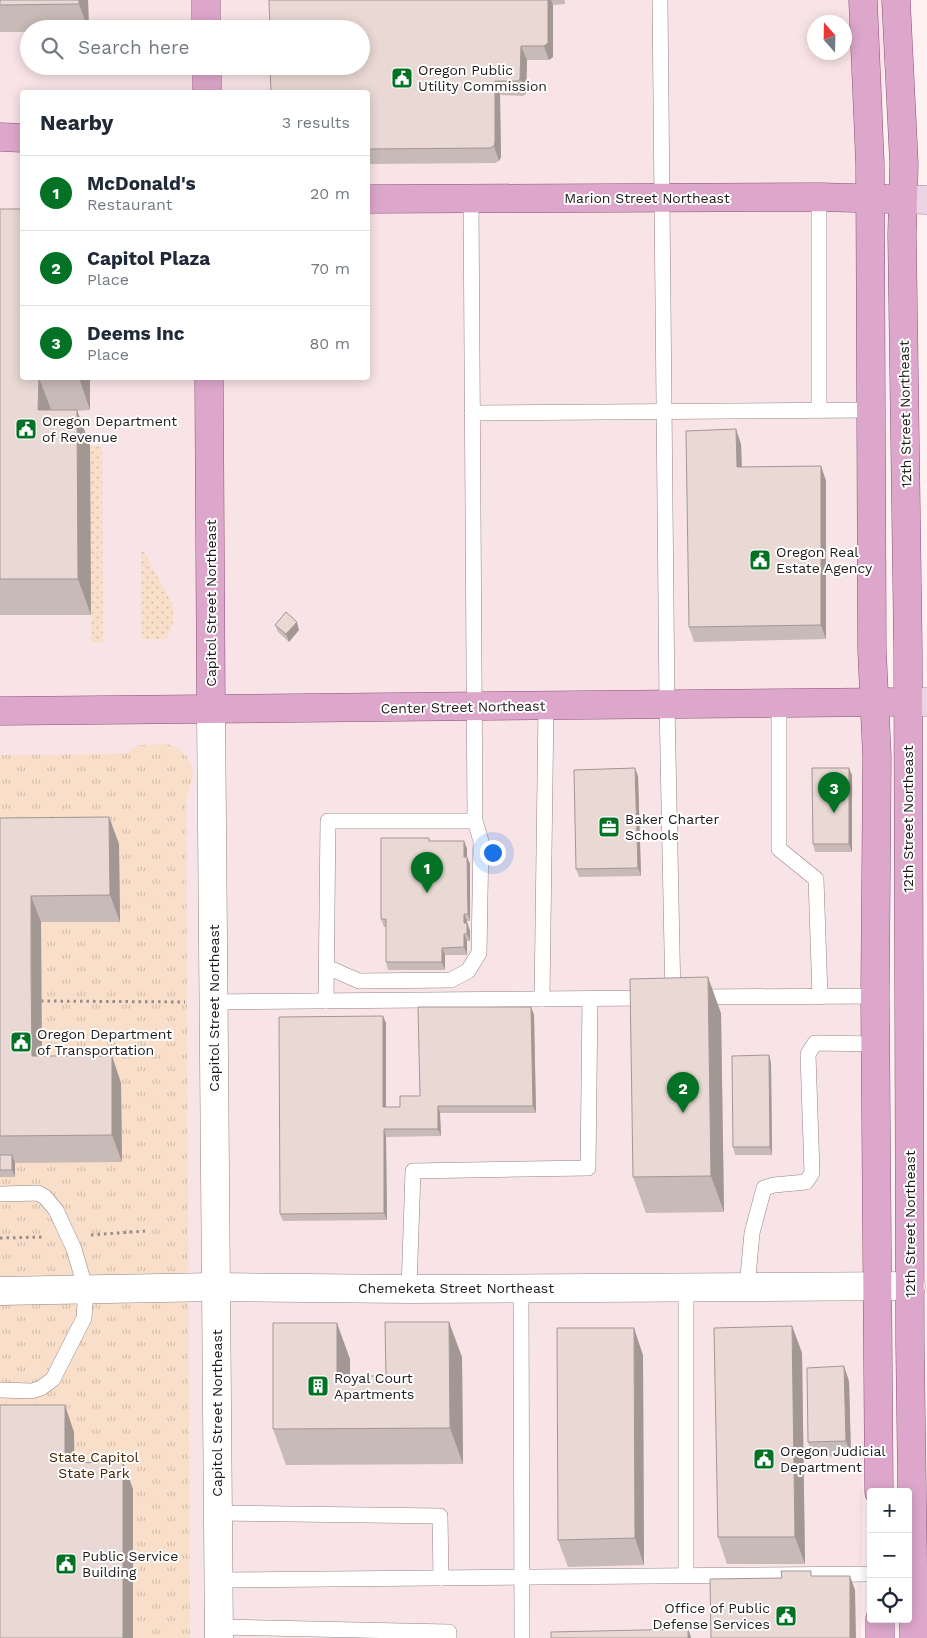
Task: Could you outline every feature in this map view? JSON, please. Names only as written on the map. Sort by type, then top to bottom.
[{"type":"main road","points":[[206,0],[206,20]]},
{"type":"main road","points":[[862,0],[870,198],[872,650],[877,757],[875,996],[879,1488]]},
{"type":"main road","name":"12th Street Northeast","points":[[896,0],[904,164],[915,200],[917,702],[911,1286],[914,1638]]},
{"type":"main road","points":[[207,75],[207,90]]},
{"type":"main road","points":[[0,137],[20,138]]},
{"type":"main road","name":"Marion Street Northeast","points":[[370,199],[819,196],[915,200]]},
{"type":"main road","name":"Capitol Street Northeast","points":[[209,380],[211,709]]},
{"type":"main road","name":"Center Street Northeast","points":[[0,711],[917,702]]},
{"type":"main road","points":[[880,1623],[880,1638]]},
{"type":"street","name":"Capitol Street Northeast","points":[[211,709],[219,1633]]},
{"type":"street","name":"Chemeketa Street Northeast","points":[[0,1291],[215,1287],[409,1290],[911,1286]]},
{"type":"lane","points":[[660,0],[666,704],[673,998]]},
{"type":"lane","points":[[819,196],[819,410]]},
{"type":"lane","points":[[327,967],[359,981],[451,980],[468,971],[479,953],[481,841],[475,821],[471,199]]},
{"type":"lane","points":[[472,413],[871,410]]},
{"type":"lane","points":[[779,703],[779,850],[816,879],[820,997]]},
{"type":"lane","points":[[542,999],[546,706]]},
{"type":"lane","points":[[326,1001],[328,821],[475,821]]},
{"type":"lane","points":[[326,1001],[359,981]]},
{"type":"lane","points":[[214,1002],[875,996]]},
{"type":"lane","points":[[409,1290],[413,1171],[588,1168],[590,999]]},
{"type":"lane","points":[[747,1287],[752,1233],[764,1188],[774,1184],[806,1182],[812,1173],[808,1054],[815,1043],[876,1044]]},
{"type":"lane","points":[[0,1194],[38,1193],[56,1210],[74,1249],[86,1290],[84,1318],[53,1379],[41,1388],[32,1390],[0,1390]]},
{"type":"lane","points":[[686,1288],[686,1575]]},
{"type":"lane","points":[[521,1289],[522,1638]]},
{"type":"lane","points":[[218,1513],[440,1516],[441,1578]]},
{"type":"lane","points":[[218,1580],[867,1574]]},
{"type":"lane","points":[[219,1633],[449,1632],[449,1638]]},
{"type":"path","points":[[41,1001],[214,1002]]},
{"type":"shaded area","points":[[0,0],[885,0],[861,1638],[0,1638]]},
{"type":"green space","points":[[90,446],[102,446],[103,642],[92,642]]},
{"type":"green space","points":[[141,552],[144,552],[173,605],[173,623],[166,639],[142,639]]},
{"type":"green space","name":"State Capitol State Park","points":[[167,744],[183,753],[192,767],[191,783],[186,800],[190,1638],[0,1638],[0,755],[116,754],[126,753],[140,745]]},
{"type":"building","points":[[0,0],[79,0],[79,4],[0,5]]},
{"type":"building","name":"Oregon Public Utility Commission","points":[[269,0],[548,0],[548,43],[544,46],[521,46],[520,79],[518,81],[495,81],[494,146],[490,148],[370,149],[370,90],[271,90],[270,75],[370,75],[370,20],[270,20]]},
{"type":"building","name":"Oregon Department of Revenue","points":[[0,209],[20,209],[20,380],[39,380],[38,410],[77,410],[78,579],[0,579]]},
{"type":"building","name":"Oregon Real Estate Agency","points":[[736,429],[737,467],[821,466],[821,625],[689,627],[686,431]]},
{"type":"building","points":[[286,612],[297,622],[286,634],[275,625]]},
{"type":"building","name":"Baker Charter Schools","points":[[635,768],[638,868],[576,869],[574,770]]},
{"type":"building","points":[[812,768],[849,768],[849,844],[813,844]]},
{"type":"building","name":"Oregon Department of Transportation","points":[[109,817],[110,895],[31,896],[31,974],[32,1056],[112,1056],[112,1135],[0,1136],[0,818]]},
{"type":"building","points":[[381,838],[429,838],[429,841],[464,841],[464,857],[467,857],[468,914],[464,914],[464,923],[467,923],[467,934],[464,934],[464,947],[442,948],[442,962],[386,962],[386,919],[381,919]]},
{"type":"building","points":[[708,977],[711,1176],[633,1177],[630,979]]},
{"type":"building","points":[[418,1007],[531,1007],[533,1106],[438,1106],[438,1129],[384,1129],[384,1213],[280,1214],[279,1017],[383,1016],[383,1107],[400,1107],[400,1096],[420,1096]]},
{"type":"building","points":[[769,1055],[770,1147],[733,1147],[732,1056]]},
{"type":"building","points":[[0,1155],[12,1155],[12,1170],[0,1170]]},
{"type":"building","points":[[385,1322],[449,1322],[450,1428],[273,1429],[273,1323],[337,1323],[337,1376],[386,1376]]},
{"type":"building","name":"Oregon Judicial Department","points":[[792,1326],[795,1537],[718,1537],[714,1328]]},
{"type":"building","points":[[557,1328],[634,1328],[635,1538],[558,1540]]},
{"type":"building","points":[[844,1366],[846,1441],[808,1442],[807,1368]]},
{"type":"building","name":"Public Service Building","points":[[0,1405],[65,1405],[65,1463],[123,1462],[123,1638],[0,1638]]},
{"type":"building","name":"Office of Public Defense Services","points":[[781,1571],[811,1571],[811,1576],[850,1576],[850,1638],[711,1638],[710,1579],[782,1578]]},
{"type":"building","points":[[688,1629],[688,1638],[551,1638],[551,1632]]},
{"type":"place","name":"Oregon Public Utility Commission","points":[[402,78]]},
{"type":"place","name":"Oregon Department of Revenue","points":[[26,429]]},
{"type":"place","name":"Oregon Real Estate Agency","points":[[760,560]]},
{"type":"place","name":"Deems Inc","points":[[834,813]]},
{"type":"place","name":"Baker Charter Schools","points":[[609,827]]},
{"type":"place","name":"McDonald's","points":[[427,893]]},
{"type":"place","name":"Oregon Department of Transportation","points":[[21,1042]]},
{"type":"place","name":"Capitol Plaza","points":[[683,1113]]},
{"type":"place","name":"Royal Court Apartments","points":[[318,1386]]},
{"type":"place","name":"Oregon Judicial Department","points":[[764,1459]]},
{"type":"place","name":"Public Service Building","points":[[66,1564]]},
{"type":"place","name":"Office of Public Defense Services","points":[[786,1616]]}]
